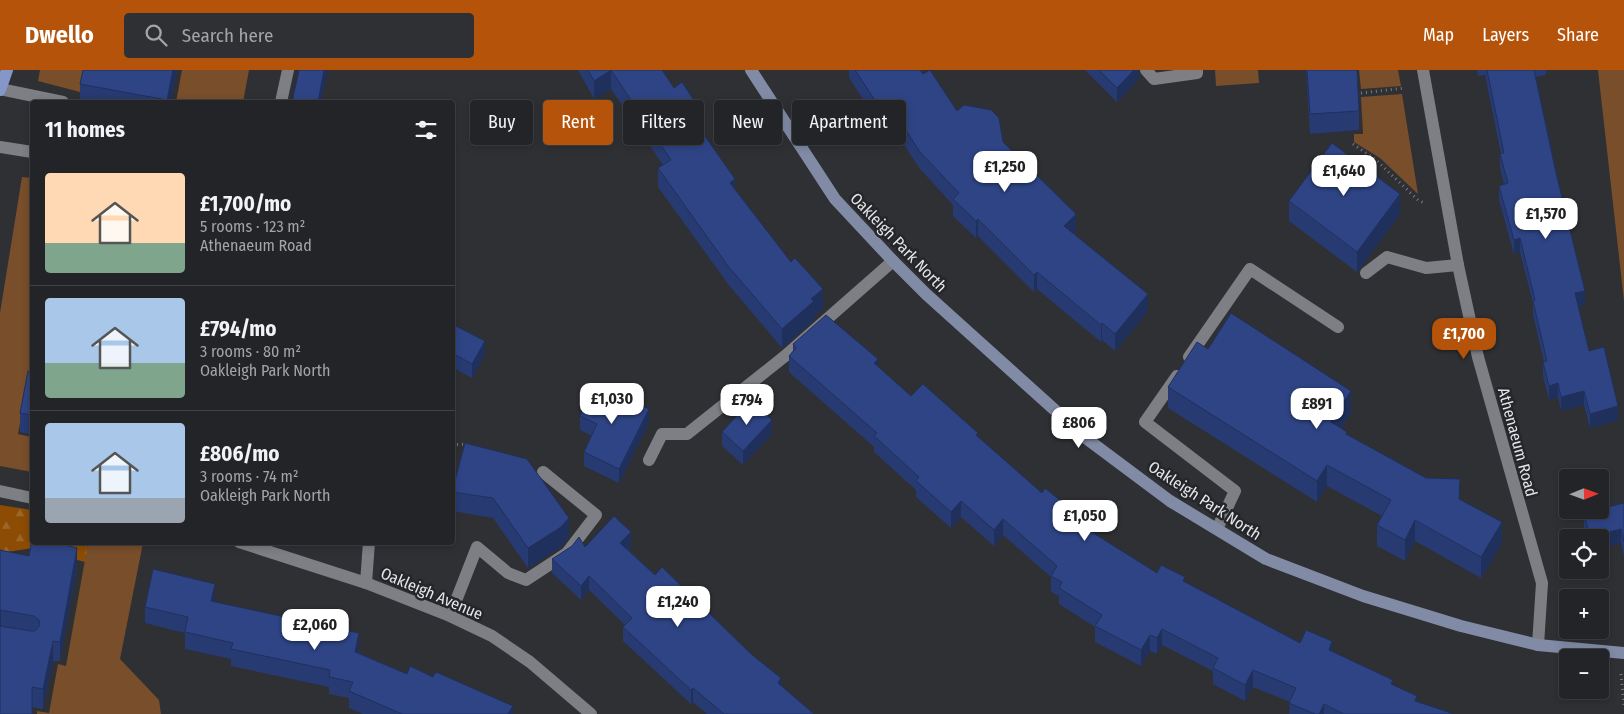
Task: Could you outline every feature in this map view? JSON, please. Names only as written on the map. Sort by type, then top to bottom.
[{"type":"main road","points":[[0,89],[7,70]]},
{"type":"street","points":[[281,100],[288,70]]},
{"type":"street","name":"Oakleigh Park North","points":[[751,70],[835,199],[892,261],[1087,439],[1170,501],[1266,559],[1363,596],[1462,626],[1538,645],[1622,653]]},
{"type":"street","points":[[1146,70],[1154,79],[1197,73],[1197,70]]},
{"type":"street","name":"Athenaeum Road","points":[[1423,70],[1448,215],[1478,357],[1542,584],[1538,645]]},
{"type":"street","points":[[0,89],[54,100]]},
{"type":"street","points":[[0,147],[30,152]]},
{"type":"street","points":[[1366,273],[1388,257],[1426,268],[1458,265]]},
{"type":"street","points":[[649,460],[662,434],[687,434],[785,356],[892,261]]},
{"type":"street","points":[[1216,529],[1235,491],[1145,422],[1250,269],[1338,327]]},
{"type":"street","points":[[450,616],[477,547],[508,573],[526,580],[567,553],[596,515],[543,472]]},
{"type":"street","points":[[0,491],[30,498]]},
{"type":"street","name":"Oakleigh Avenue","points":[[251,545],[366,583],[450,616],[492,636],[530,662],[591,714]]},
{"type":"street","points":[[366,583],[369,545]]},
{"type":"path","points":[[1361,93],[1425,86]]},
{"type":"path","points":[[1354,144],[1376,160],[1418,200],[1448,215]]},
{"type":"path","points":[[455,444],[464,443],[473,446]]},
{"type":"path","points":[[1622,653],[1624,705]]},
{"type":"shaded area","points":[[40,70],[84,70],[80,92],[38,81]]},
{"type":"shaded area","points":[[182,70],[249,70],[243,100],[176,100]]},
{"type":"shaded area","points":[[1215,70],[1258,70],[1259,83],[1216,86]]},
{"type":"shaded area","points":[[1359,70],[1398,70],[1401,86],[1361,89]]},
{"type":"shaded area","points":[[1598,70],[1624,70],[1624,301],[1600,88]]},
{"type":"shaded area","points":[[1402,94],[1418,194],[1380,158],[1354,142],[1354,134],[1363,134],[1361,97]]},
{"type":"shaded area","points":[[22,177],[30,178],[30,376],[18,434],[30,437],[30,472],[0,466],[0,313]]},
{"type":"shaded area","points":[[88,545],[143,545],[120,659],[159,700],[161,714],[37,714],[37,711],[49,713],[58,664],[66,666]]},
{"type":"green space","points":[[0,505],[30,510],[30,545],[88,545],[85,562],[33,548],[0,553]]},
{"type":"building","points":[[83,70],[173,70],[167,100],[80,84]]},
{"type":"building","points":[[299,70],[324,70],[318,100],[292,100]]},
{"type":"building","points":[[588,70],[611,70],[594,81]]},
{"type":"building","points":[[611,70],[662,70],[674,88],[682,82],[694,100],[631,100]]},
{"type":"building","points":[[855,70],[920,70],[923,74],[930,70],[957,111],[964,105],[991,110],[999,118],[1003,142],[1076,214],[1064,226],[1148,294],[1115,334],[1102,323],[1101,325],[1037,272],[1034,275],[978,219],[976,221],[953,199],[959,193],[920,152],[906,131],[906,100],[875,100]]},
{"type":"building","points":[[1099,70],[1134,70],[1117,88]]},
{"type":"building","points":[[1307,70],[1357,70],[1359,111],[1310,114]]},
{"type":"building","points":[[1487,70],[1534,70],[1556,173],[1585,291],[1575,293],[1589,351],[1604,347],[1618,406],[1590,414],[1584,391],[1561,397],[1558,383],[1549,386],[1543,362],[1547,361],[1520,238],[1514,240],[1499,186],[1508,183],[1500,154],[1504,153]]},
{"type":"building","points":[[704,135],[735,179],[730,183],[791,262],[795,258],[823,289],[811,299],[814,301],[782,329],[728,266],[658,168],[671,160],[661,145],[704,145]]},
{"type":"building","points":[[1332,143],[1400,194],[1357,252],[1289,201]]},
{"type":"building","points":[[1231,313],[1351,391],[1331,422],[1347,432],[1346,434],[1426,478],[1460,479],[1459,499],[1502,522],[1481,557],[1415,520],[1405,540],[1377,525],[1391,500],[1327,465],[1317,481],[1168,387],[1197,342],[1208,349]]},
{"type":"building","points":[[826,315],[878,359],[874,363],[911,396],[923,384],[978,433],[976,435],[1042,493],[1045,488],[1068,507],[1063,514],[1157,573],[1161,565],[1185,577],[1183,581],[1300,643],[1306,630],[1332,641],[1329,650],[1393,680],[1391,684],[1417,696],[1415,701],[1454,714],[1344,714],[1324,704],[1319,714],[1315,714],[1289,703],[1296,688],[1253,670],[1245,685],[1213,668],[1218,658],[1162,629],[1157,638],[1150,635],[1141,650],[1095,626],[1102,615],[1059,588],[1062,582],[1051,576],[1057,566],[1003,519],[994,530],[961,501],[951,512],[916,481],[919,477],[874,436],[877,433],[789,356],[796,348],[793,344]]},
{"type":"building","points":[[455,326],[485,341],[472,364],[455,355]]},
{"type":"building","points":[[28,371],[30,372],[30,415],[20,413]]},
{"type":"building","points":[[596,384],[649,409],[619,469],[584,452],[597,424],[580,416]]},
{"type":"building","points":[[751,400],[772,420],[743,451],[722,432]]},
{"type":"building","points":[[465,443],[527,459],[569,518],[561,527],[528,548],[493,498],[455,492],[455,481]]},
{"type":"building","points":[[1624,503],[1624,542],[1621,529],[1609,532],[1609,529],[1588,529],[1586,519],[1609,519],[1609,507]]},
{"type":"building","points":[[614,516],[631,532],[620,543],[655,575],[662,567],[751,654],[781,678],[778,683],[814,714],[724,714],[693,688],[691,690],[623,627],[632,618],[589,576],[581,586],[552,559],[572,546],[579,537],[585,547]]},
{"type":"building","points":[[31,545],[64,545],[77,548],[60,642],[53,641],[43,689],[32,687],[32,714],[0,714],[0,626],[35,631],[40,625],[39,620],[34,616],[0,610],[0,550],[29,556]]},
{"type":"building","points":[[153,569],[215,584],[211,601],[359,633],[355,652],[407,674],[410,666],[433,677],[436,672],[513,706],[508,714],[402,714],[349,691],[353,682],[329,677],[330,670],[231,649],[233,643],[185,632],[188,617],[145,607]]}]
